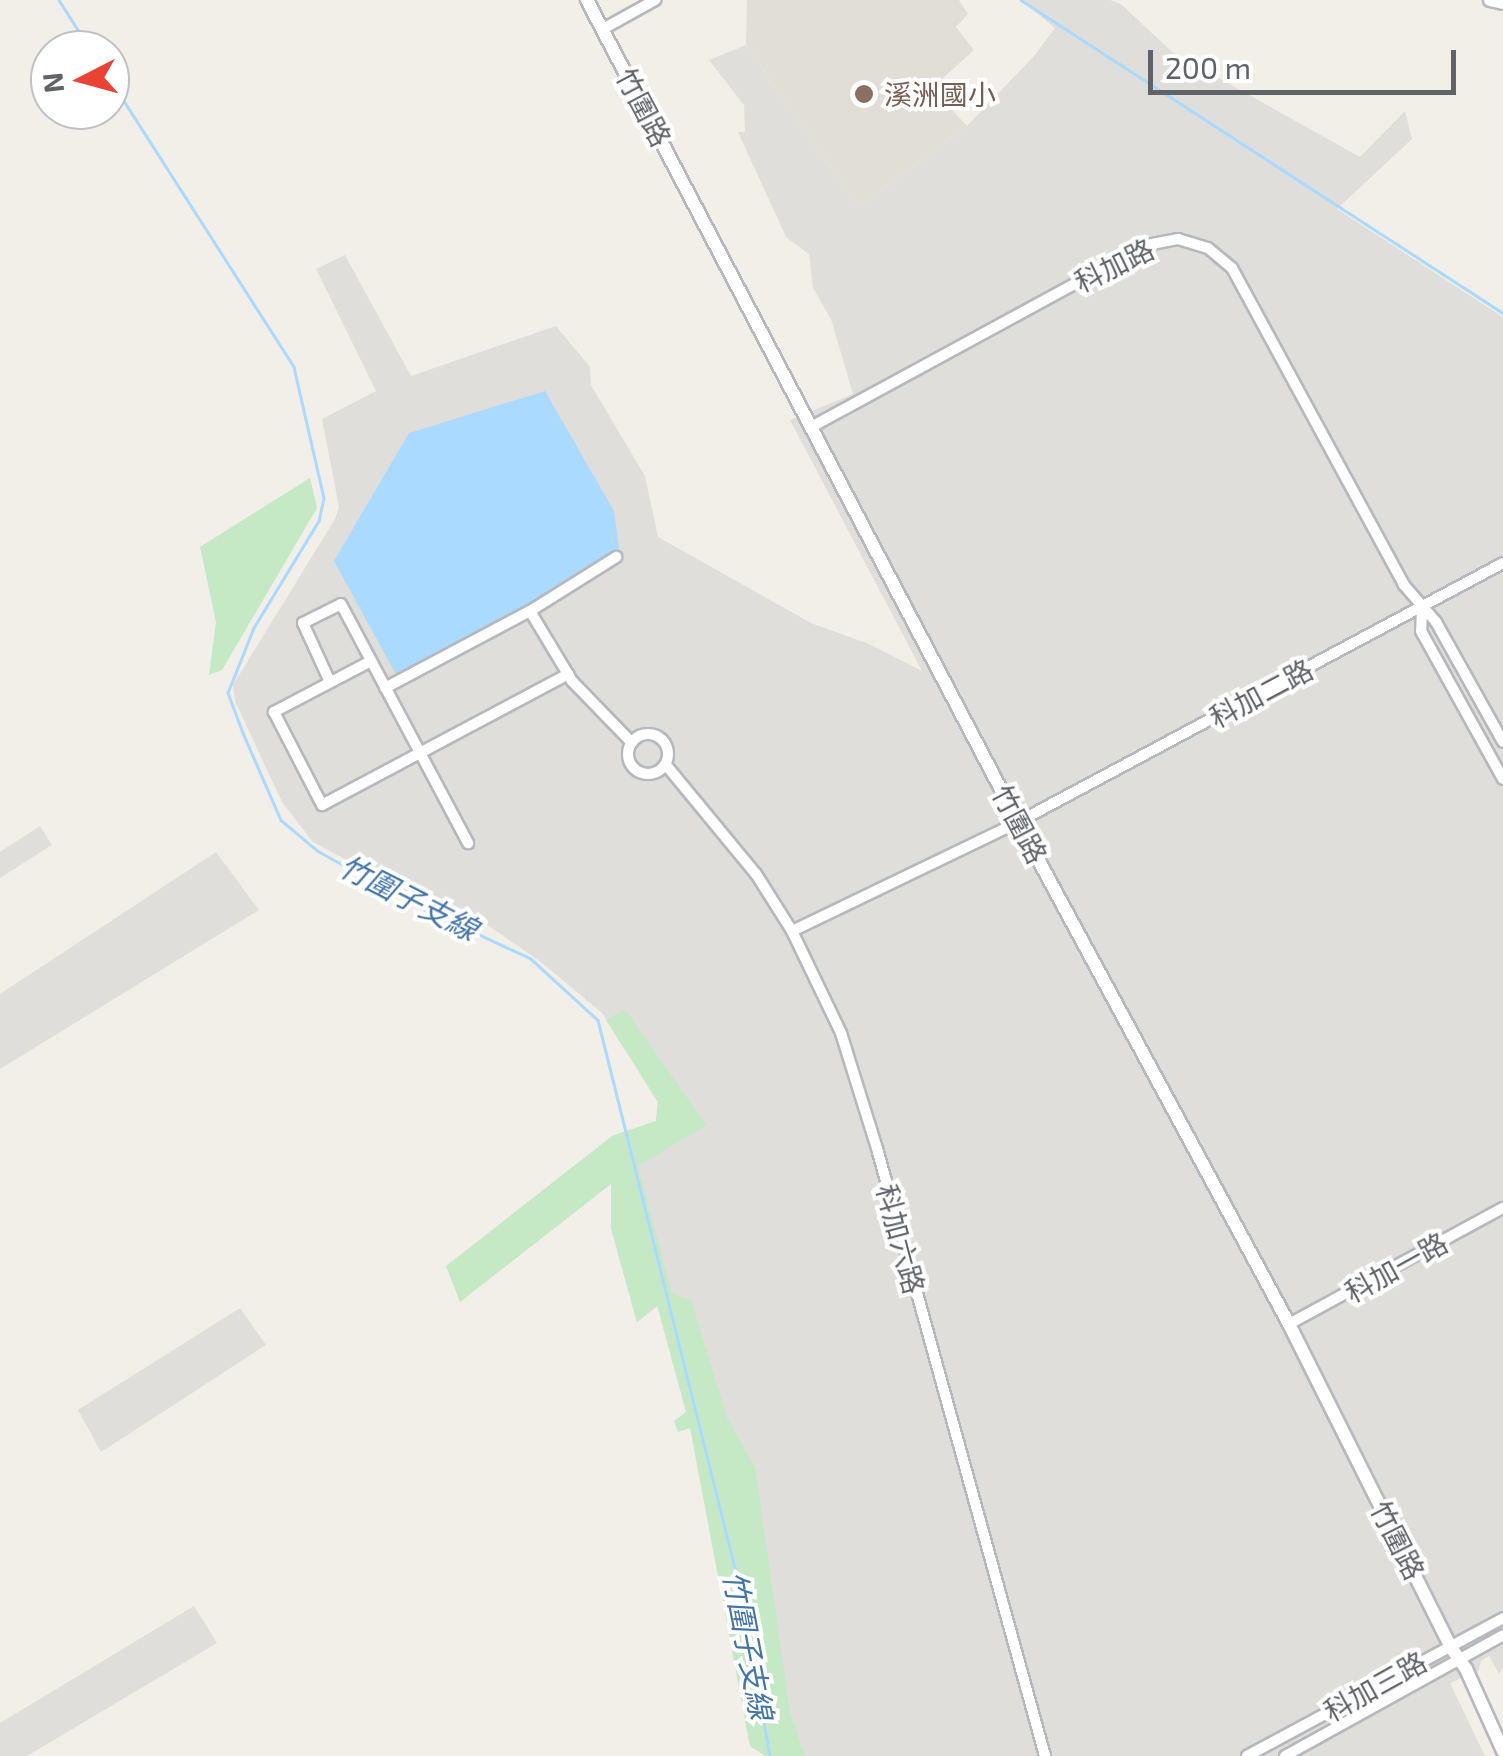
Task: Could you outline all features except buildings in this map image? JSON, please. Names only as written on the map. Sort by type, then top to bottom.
[{"type":"street","name":"竹圍路","points":[[587,0],[1018,822],[1289,1324],[1503,1752]]},
{"type":"street","points":[[603,29],[655,0]]},
{"type":"street","points":[[1490,0],[1503,3]]},
{"type":"street","name":"科加路","points":[[812,426],[1136,250],[1168,239],[1208,248],[1232,268],[1404,585],[1436,622],[1503,742]]},
{"type":"street","points":[[385,688],[530,611],[616,557]]},
{"type":"street","name":"科加二路","points":[[792,930],[1018,822],[1503,563]]},
{"type":"street","points":[[330,682],[303,623],[341,604],[468,844]]},
{"type":"street","name":"科加路","points":[[1422,608],[1421,631],[1503,779]]},
{"type":"street","points":[[530,611],[568,674],[632,743]]},
{"type":"street","points":[[371,661],[274,712],[322,805],[568,674]]},
{"type":"street","points":[[642,735],[662,739],[668,752],[666,765],[656,773],[637,771],[628,755],[632,743],[642,735]]},
{"type":"street","name":"科加六路","points":[[666,765],[756,874],[792,930],[841,1033],[861,1092],[1045,1756]]},
{"type":"street","name":"科加一路","points":[[1289,1324],[1503,1208]]},
{"type":"street","name":"科加三路","points":[[1285,1756],[1503,1618]]},
{"type":"street","name":"科加三路","points":[[1247,1756],[1453,1650],[1503,1635]]},
{"type":"shaded area","name":"溪洲國小","points":[[747,0],[959,0],[968,14],[956,27],[974,50],[943,78],[953,111],[967,126],[859,207],[746,45]]},
{"type":"shaded area","points":[[1021,0],[1110,0],[1121,4],[1172,52],[1360,157],[1405,111],[1412,139],[1337,209],[1503,317],[1503,1668],[1499,1674],[1489,1656],[1481,1661],[1479,1670],[1450,1683],[1485,1756],[766,1756],[750,1746],[700,1463],[658,1306],[637,1322],[611,1228],[612,1136],[656,1121],[658,1102],[602,1013],[541,962],[476,917],[413,896],[313,842],[282,802],[235,701],[233,685],[339,507],[322,419],[376,391],[316,269],[345,255],[411,376],[556,326],[590,367],[591,385],[645,476],[658,537],[811,623],[869,644],[922,671],[790,420],[853,394],[831,319],[813,288],[809,254],[786,237],[738,132],[745,132],[744,105],[709,60],[746,45],[859,207],[967,126],[1034,56],[1055,28]]},
{"type":"shaded area","points":[[40,826],[52,845],[0,878],[0,852]]},
{"type":"shaded area","points":[[216,852],[259,910],[0,1069],[0,994]]},
{"type":"shaded area","points":[[240,1308],[266,1345],[101,1452],[78,1410]]},
{"type":"shaded area","points":[[194,1606],[217,1643],[27,1756],[0,1756],[0,1723]]},
{"type":"green space","points":[[310,478],[317,508],[222,670],[209,675],[216,622],[200,547]]},
{"type":"green space","points":[[625,1009],[706,1125],[638,1166],[672,1294],[691,1300],[727,1418],[755,1467],[790,1712],[805,1756],[766,1756],[750,1746],[690,1428],[678,1432],[674,1421],[686,1412],[657,1305],[637,1322],[611,1228],[611,1184],[460,1302],[446,1266],[612,1136],[656,1121],[658,1102],[606,1020]]},
{"type":"water","points":[[545,391],[614,511],[620,555],[398,678],[334,561],[409,433]]},
{"type":"waterway","name":"竹圍子支線","points":[[59,0],[78,30]]},
{"type":"waterway","points":[[1021,0],[1503,313]]},
{"type":"waterway","name":"竹圍子支線","points":[[130,110],[294,367],[324,498],[319,521],[254,628],[228,693],[243,733],[281,820],[318,851],[419,907],[530,958],[598,1020],[741,1592],[770,1756]]},
{"type":"place","name":"溪洲國小","points":[[864,94]]}]
